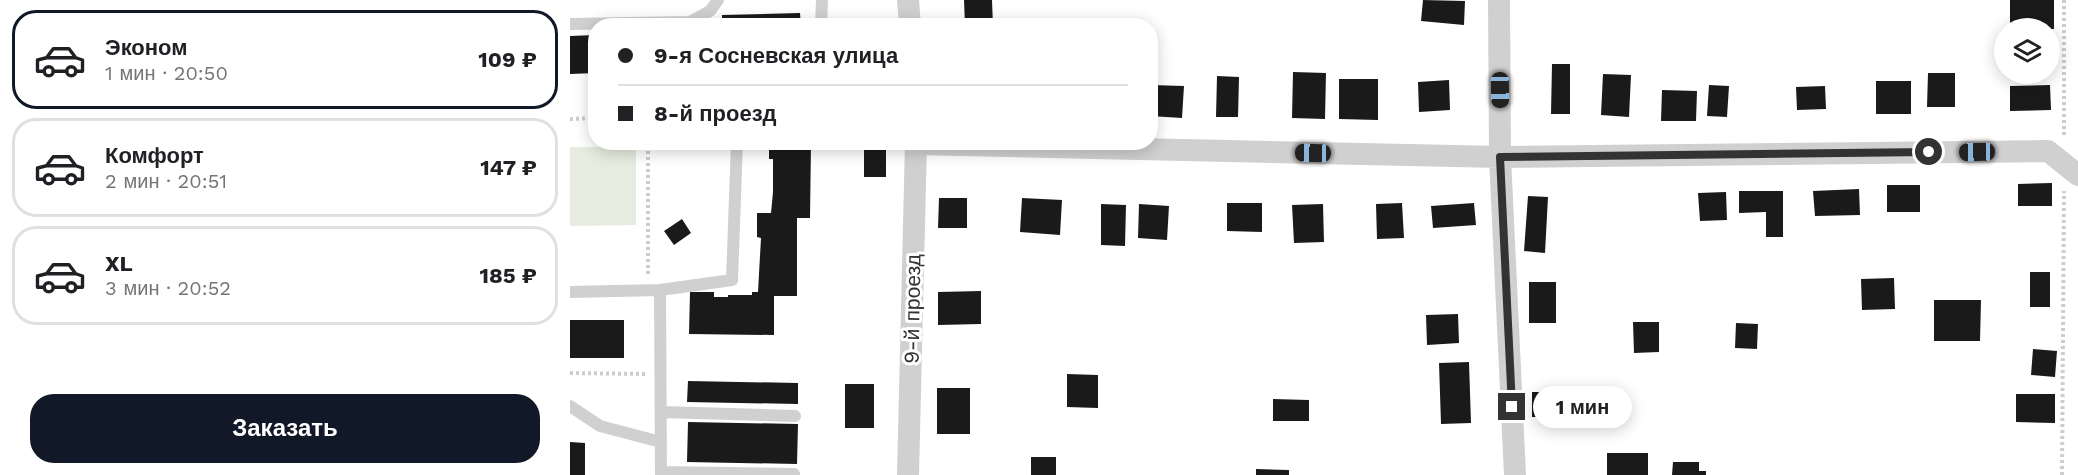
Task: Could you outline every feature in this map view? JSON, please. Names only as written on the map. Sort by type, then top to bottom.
[{"type":"street","points":[[908,0],[909,18]]},
{"type":"street","points":[[1498,0],[1500,157],[1515,475]]},
{"type":"street","points":[[1158,149],[1500,157],[2048,151],[2071,169]]},
{"type":"street","name":"9-й проезд","points":[[908,475],[916,150]]},
{"type":"lane","points":[[697,18],[710,11],[718,0]]},
{"type":"lane","points":[[821,18],[822,0]]},
{"type":"lane","points":[[570,24],[588,24]]},
{"type":"lane","points":[[570,292],[654,290],[732,280],[737,150]]},
{"type":"lane","points":[[654,290],[662,374],[661,473],[794,474]]},
{"type":"lane","points":[[570,406],[600,426],[661,442]]},
{"type":"lane","points":[[661,412],[795,416]]},
{"type":"path","points":[[2062,475],[2071,169],[2064,0]]},
{"type":"path","points":[[570,119],[588,118]]},
{"type":"path","points":[[648,150],[654,290]]},
{"type":"path","points":[[570,373],[662,374]]},
{"type":"shaded area","points":[[570,147],[588,147],[588,150],[636,150],[636,225],[570,226]]},
{"type":"building","points":[[964,0],[992,0],[993,18],[965,18]]},
{"type":"building","points":[[1423,0],[1465,1],[1464,25],[1421,21]]},
{"type":"building","points":[[2010,0],[2054,0],[2054,18],[2010,18]]},
{"type":"building","points":[[800,13],[800,18],[722,18],[722,15]]},
{"type":"building","points":[[588,35],[588,73],[570,74],[570,36]]},
{"type":"building","points":[[1552,64],[1570,64],[1570,114],[1551,114]]},
{"type":"building","points":[[1293,72],[1326,73],[1325,119],[1292,118]]},
{"type":"building","points":[[1928,73],[1955,73],[1955,107],[1927,107]]},
{"type":"building","points":[[1603,74],[1631,75],[1629,117],[1601,115]]},
{"type":"building","points":[[1217,76],[1239,77],[1238,117],[1216,117]]},
{"type":"building","points":[[1339,79],[1378,79],[1378,120],[1339,119]]},
{"type":"building","points":[[1449,80],[1450,110],[1419,112],[1418,82]]},
{"type":"building","points":[[1876,81],[1911,81],[1911,114],[1876,114]]},
{"type":"building","points":[[1158,85],[1184,86],[1182,118],[1158,116]]},
{"type":"building","points":[[1709,85],[1729,86],[1727,117],[1707,116]]},
{"type":"building","points":[[2050,85],[2051,110],[2010,111],[2010,86]]},
{"type":"building","points":[[1825,86],[1826,109],[1797,110],[1796,87]]},
{"type":"building","points":[[1662,90],[1697,91],[1696,121],[1661,121]]},
{"type":"building","points":[[769,150],[811,150],[810,218],[797,218],[797,296],[774,296],[774,335],[689,334],[690,292],[714,292],[714,297],[728,297],[728,295],[752,295],[752,292],[758,292],[761,238],[757,237],[757,213],[771,213],[773,159],[769,159]]},
{"type":"building","points":[[864,150],[886,150],[886,177],[864,177]]},
{"type":"building","points":[[2052,183],[2052,206],[2018,206],[2018,184]]},
{"type":"building","points":[[1887,185],[1920,185],[1920,212],[1887,212]]},
{"type":"building","points":[[1859,189],[1860,215],[1815,216],[1813,191]]},
{"type":"building","points":[[1739,191],[1783,191],[1783,237],[1766,237],[1766,212],[1739,213]]},
{"type":"building","points":[[1726,192],[1727,220],[1700,221],[1698,193]]},
{"type":"building","points":[[1528,196],[1548,197],[1545,253],[1524,251]]},
{"type":"building","points":[[939,198],[967,198],[967,228],[938,228]]},
{"type":"building","points":[[1022,198],[1062,200],[1060,235],[1020,232]]},
{"type":"building","points":[[1227,203],[1262,203],[1262,232],[1227,231]]},
{"type":"building","points":[[1402,203],[1404,238],[1377,239],[1376,204]]},
{"type":"building","points":[[1474,203],[1476,225],[1433,228],[1431,206]]},
{"type":"building","points":[[1101,204],[1126,205],[1125,246],[1101,245]]},
{"type":"building","points":[[1139,204],[1169,206],[1167,240],[1138,238]]},
{"type":"building","points":[[1323,204],[1324,242],[1294,243],[1292,205]]},
{"type":"building","points":[[682,219],[691,233],[674,245],[664,231]]},
{"type":"building","points":[[2030,272],[2050,272],[2050,307],[2030,307]]},
{"type":"building","points":[[1894,278],[1895,309],[1862,310],[1861,279]]},
{"type":"building","points":[[1529,282],[1556,282],[1556,323],[1529,323]]},
{"type":"building","points":[[981,291],[981,324],[938,325],[938,292]]},
{"type":"building","points":[[1934,300],[1981,300],[1980,341],[1934,341]]},
{"type":"building","points":[[1458,314],[1459,343],[1427,345],[1426,315]]},
{"type":"building","points":[[570,320],[624,320],[624,358],[570,358]]},
{"type":"building","points":[[1633,322],[1659,322],[1659,352],[1634,353]]},
{"type":"building","points":[[1736,323],[1758,324],[1757,349],[1735,348]]},
{"type":"building","points":[[2033,349],[2057,351],[2055,377],[2031,375]]},
{"type":"building","points":[[1469,362],[1471,423],[1441,424],[1439,363]]},
{"type":"building","points":[[1067,374],[1098,375],[1098,408],[1067,407]]},
{"type":"building","points":[[688,381],[798,383],[798,404],[687,402]]},
{"type":"building","points":[[845,384],[874,384],[874,428],[845,428]]},
{"type":"building","points":[[937,388],[970,388],[970,434],[937,434]]},
{"type":"building","points":[[1532,392],[1563,392],[1563,417],[1532,417]]},
{"type":"building","points":[[2016,394],[2055,394],[2055,423],[2016,422]]},
{"type":"building","points":[[1273,399],[1309,400],[1309,421],[1273,421]]},
{"type":"building","points":[[688,422],[798,424],[797,464],[687,462]]},
{"type":"building","points":[[570,442],[585,443],[585,475],[570,475]]},
{"type":"building","points":[[1607,453],[1648,453],[1648,475],[1607,475]]},
{"type":"building","points":[[1031,457],[1056,457],[1056,475],[1031,475]]},
{"type":"building","points":[[1673,462],[1699,462],[1699,471],[1706,471],[1706,475],[1672,475]]},
{"type":"building","points":[[1256,469],[1289,470],[1289,475],[1256,475]]},
{"type":"route","points":[[1512,407],[1500,157],[1929,152]]}]
